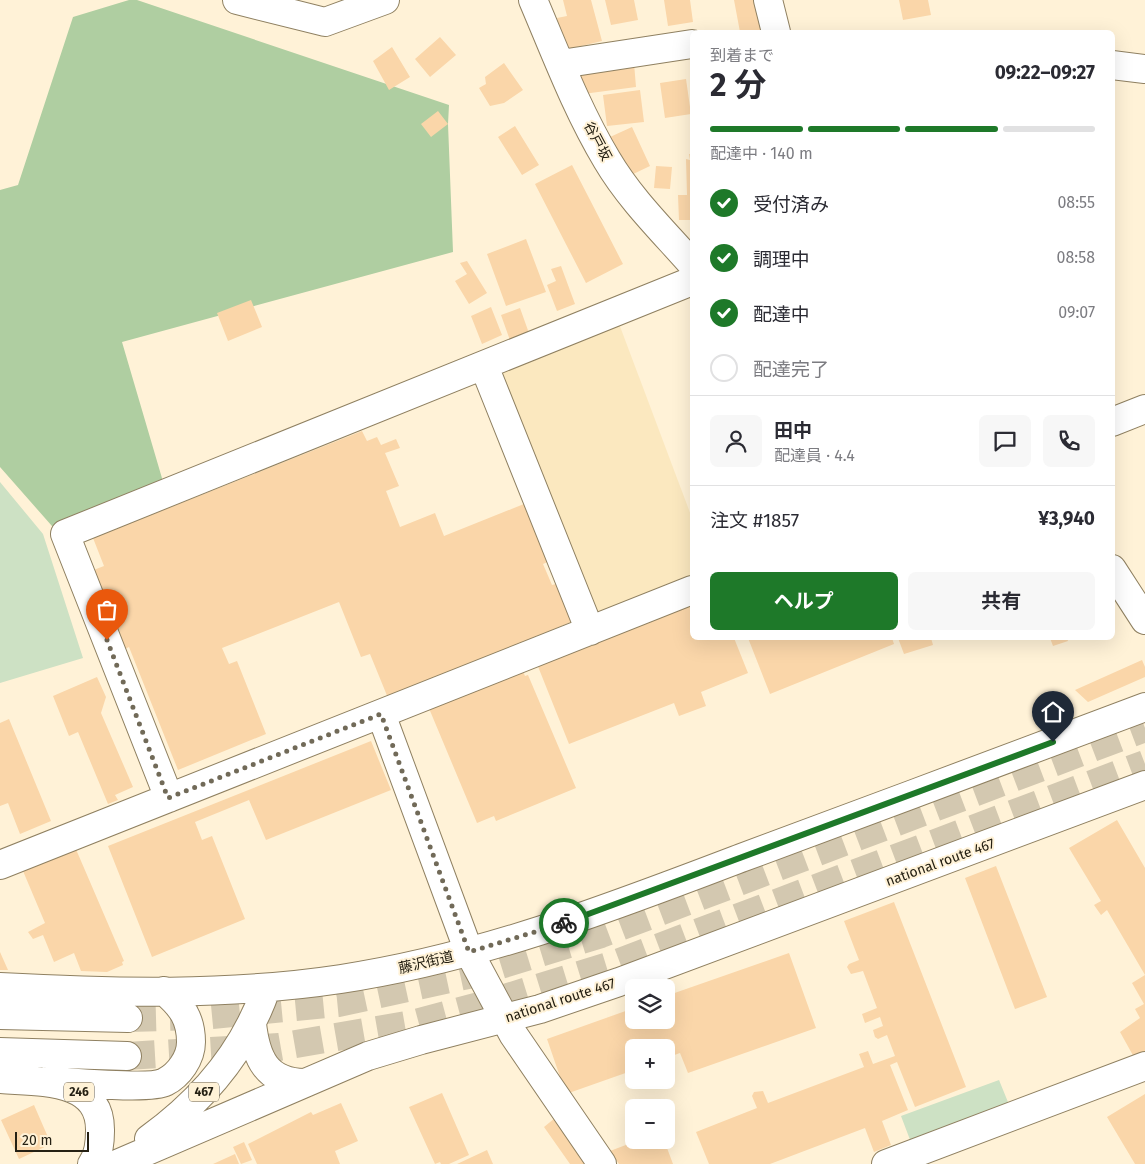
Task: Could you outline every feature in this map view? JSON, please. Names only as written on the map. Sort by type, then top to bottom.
[{"type":"main road","points":[[237,0],[325,22],[385,0]]},
{"type":"main road","name":"谷戸坂","points":[[533,0],[607,160],[627,190],[690,262]]},
{"type":"main road","points":[[768,0],[776,30]]},
{"type":"main road","points":[[561,64],[690,44]]},
{"type":"main road","points":[[1115,65],[1145,68]]},
{"type":"main road","points":[[168,798],[65,534],[690,282]]},
{"type":"main road","points":[[484,366],[590,631]]},
{"type":"main road","points":[[1115,421],[1145,409]]},
{"type":"main road","points":[[1115,574],[1145,620]]},
{"type":"main road","points":[[0,865],[690,591]]},
{"type":"main road","name":"藤沢街道","points":[[0,987],[164,992],[266,989],[389,971],[469,952],[596,913],[1145,707]]},
{"type":"main road","points":[[381,714],[469,952],[513,1034],[602,1164]]},
{"type":"main road","name":"national route 467","points":[[117,1164],[368,1056],[421,1040],[505,1019],[619,982],[1145,785]]},
{"type":"main road","name":"467","points":[[108,1164],[144,1142],[195,1102],[226,1066],[252,1024],[266,989]]},
{"type":"main road","points":[[47,1081],[147,1086],[164,1083],[171,1078],[186,1060],[191,1046],[191,1028],[179,1003],[164,992]]},
{"type":"main road","points":[[0,1014],[128,1018]]},
{"type":"main road","points":[[252,1024],[254,1043],[265,1067],[276,1077],[289,1083],[304,1083]]},
{"type":"main road","points":[[0,1052],[127,1056]]},
{"type":"main road","points":[[886,1164],[1145,1066]]},
{"type":"main road","name":"246","points":[[0,1079],[47,1081],[78,1091],[88,1100],[100,1122],[100,1144],[92,1164]]},
{"type":"shaded area","points":[[618,321],[690,513],[690,579],[593,614],[484,366]]},
{"type":"green space","points":[[129,0],[137,0],[449,105],[448,124],[453,252],[122,342],[164,485],[59,534],[0,467],[0,190],[18,185],[73,17]]},
{"type":"green space","points":[[0,482],[43,534],[83,658],[0,683]]},
{"type":"green space","points":[[999,1080],[1010,1107],[912,1145],[901,1116]]},
{"type":"building","points":[[563,0],[591,0],[602,41],[565,50],[557,18],[567,16]]},
{"type":"building","points":[[605,0],[634,0],[638,20],[611,25]]},
{"type":"building","points":[[664,0],[690,0],[693,22],[668,26]]},
{"type":"building","points":[[734,0],[761,0],[767,30],[740,30]]},
{"type":"building","points":[[899,0],[928,0],[931,15],[903,20]]},
{"type":"building","points":[[440,37],[456,55],[430,77],[415,59]]},
{"type":"building","points":[[392,47],[410,77],[389,90],[373,61]]},
{"type":"building","points":[[504,63],[523,90],[504,103],[490,106],[479,88],[486,84],[485,77]]},
{"type":"building","points":[[634,63],[636,87],[583,94],[580,70]]},
{"type":"building","points":[[686,79],[690,114],[665,118],[660,83]]},
{"type":"building","points":[[640,90],[644,122],[607,126],[603,95]]},
{"type":"building","points":[[438,111],[448,124],[431,137],[421,124]]},
{"type":"building","points":[[515,126],[539,165],[522,175],[498,137]]},
{"type":"building","points":[[632,127],[650,166],[629,176],[610,137]]},
{"type":"building","points":[[686,159],[690,160],[690,220],[679,220],[678,195],[687,195]]},
{"type":"building","points":[[572,165],[623,264],[586,283],[535,184]]},
{"type":"building","points":[[656,166],[672,167],[670,189],[654,188]]},
{"type":"building","points":[[526,239],[546,292],[506,306],[487,254]]},
{"type":"building","points":[[467,261],[487,293],[469,304],[455,281],[467,274],[460,263]]},
{"type":"building","points":[[561,266],[575,304],[557,311],[547,285],[556,281],[551,269]]},
{"type":"building","points":[[251,300],[262,327],[228,341],[217,313]]},
{"type":"building","points":[[491,307],[502,335],[482,344],[471,316]]},
{"type":"building","points":[[520,308],[530,336],[511,343],[501,315]]},
{"type":"building","points":[[362,431],[367,441],[377,437],[381,445],[396,439],[400,448],[385,453],[399,486],[386,491],[400,527],[435,513],[444,536],[529,502],[552,560],[543,564],[552,585],[556,584],[571,622],[388,698],[370,654],[361,657],[339,602],[222,648],[229,664],[237,661],[266,734],[178,770],[129,647],[123,650],[91,571],[104,566],[93,538]]},
{"type":"building","points":[[690,604],[690,640],[735,640],[748,673],[701,692],[706,706],[679,716],[674,703],[569,744],[537,664]]},
{"type":"building","points":[[749,640],[893,640],[894,644],[770,694]]},
{"type":"building","points":[[899,640],[932,640],[933,645],[904,654]]},
{"type":"building","points":[[1051,640],[1068,640],[1068,641],[1053,646]]},
{"type":"building","points":[[1142,660],[1145,667],[1145,677],[1088,702],[1075,690]]},
{"type":"building","points":[[521,667],[525,676],[528,675],[576,788],[496,821],[494,816],[477,823],[428,706]]},
{"type":"building","points":[[97,677],[106,697],[101,713],[133,787],[115,795],[118,800],[108,804],[78,732],[69,736],[53,696]]},
{"type":"building","points":[[9,719],[51,821],[20,834],[8,803],[0,806],[0,723]]},
{"type":"building","points":[[371,741],[391,790],[266,840],[249,800],[195,822],[202,840],[212,836],[245,919],[152,957],[108,846]]},
{"type":"building","points":[[1117,820],[1145,868],[1145,975],[1107,910],[1101,915],[1094,905],[1101,901],[1069,848]]},
{"type":"building","points":[[75,847],[124,961],[122,962],[123,965],[107,972],[81,971],[74,953],[54,962],[43,935],[33,939],[28,932],[45,923],[23,871]]},
{"type":"building","points":[[996,866],[1047,997],[1015,1009],[965,878]]},
{"type":"building","points":[[894,902],[966,1087],[915,1107],[897,1062],[890,1065],[908,1110],[882,1121],[891,1145],[874,1152],[865,1128],[770,1164],[709,1164],[696,1132],[757,1108],[752,1096],[754,1092],[763,1091],[768,1103],[864,1067],[859,1054],[868,1051],[873,1064],[895,1056],[887,1035],[878,1039],[875,1037],[873,1030],[883,1026],[880,1017],[865,1023],[862,1014],[877,1008],[863,971],[851,974],[847,967],[849,964],[859,960],[844,921]]},
{"type":"building","points":[[0,952],[8,970],[0,970]]},
{"type":"building","points":[[789,953],[816,1028],[688,1073],[680,1053],[675,1055],[675,1039],[625,1039],[625,1073],[566,1094],[547,1039],[625,1011],[625,1029],[675,1029],[675,993]]},
{"type":"building","points":[[1145,975],[1145,1053],[1135,1059],[1120,1032],[1140,1018],[1135,1009],[1144,1004],[1132,983]]},
{"type":"building","points":[[442,1093],[469,1155],[449,1164],[441,1164],[440,1162],[435,1164],[409,1107]]},
{"type":"building","points":[[1145,1094],[1145,1164],[1135,1164],[1107,1117]]},
{"type":"building","points":[[341,1103],[358,1141],[335,1151],[340,1164],[257,1164],[248,1144],[311,1112],[313,1115]]},
{"type":"building","points":[[34,1105],[51,1144],[19,1159],[1,1120]]},
{"type":"building","points":[[555,1118],[588,1164],[570,1164],[544,1127]]},
{"type":"building","points":[[244,1142],[252,1160],[241,1164],[233,1147]]},
{"type":"building","points":[[625,1145],[625,1149],[667,1149],[673,1164],[619,1164],[610,1151]]},
{"type":"building","points":[[487,1150],[493,1164],[457,1164]]},
{"type":"building","points":[[235,1154],[239,1164],[213,1164]]},
{"type":"tunnel","points":[[128,1018],[202,1016],[338,1003],[468,975],[601,934],[1145,728]]},
{"type":"tunnel","points":[[127,1056],[279,1047],[412,1024],[479,1006],[612,965],[1145,764]]},
{"type":"way so far","points":[[107,640],[168,798],[381,714],[469,952],[564,923]]},
{"type":"route","points":[[564,923],[596,913],[1053,742]]}]
